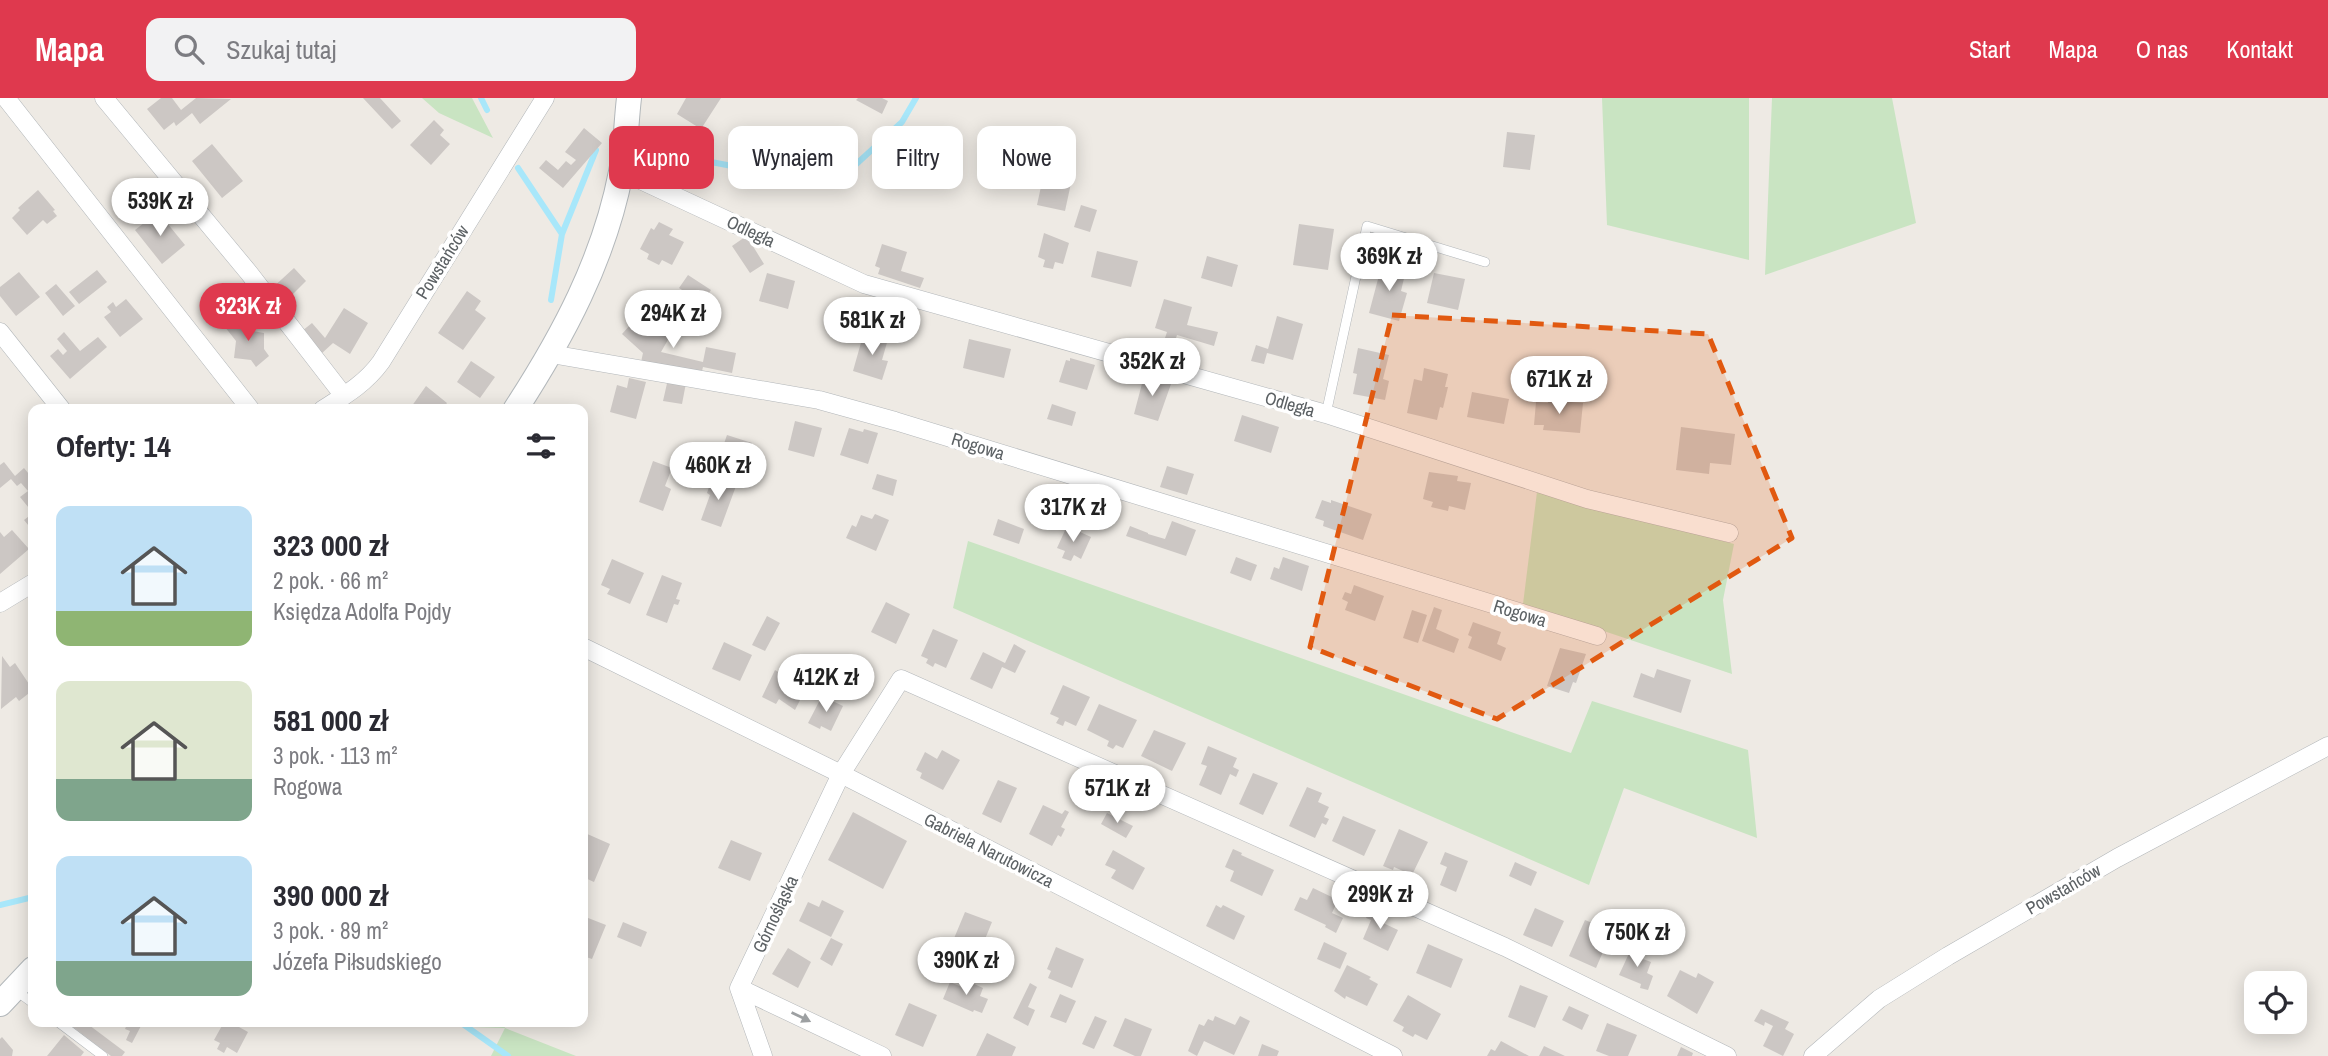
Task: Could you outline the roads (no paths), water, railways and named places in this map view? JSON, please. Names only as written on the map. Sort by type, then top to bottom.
[{"type":"street","points":[[6,98],[246,404]]},
{"type":"street","points":[[104,98],[249,273],[344,396]]},
{"type":"street","name":"Powstańców","points":[[331,404],[365,381],[381,362],[545,98]]},
{"type":"street","points":[[626,126],[629,98]]},
{"type":"street","points":[[519,404],[551,354],[585,287],[609,220],[617,189]]},
{"type":"street","name":"Odległa","points":[[660,189],[864,284],[1326,414],[1587,499],[1728,533]]},
{"type":"street","points":[[0,332],[57,404]]},
{"type":"street","name":"Rogowa","points":[[551,354],[832,404],[922,429],[1597,636]]},
{"type":"street","points":[[1,601],[28,586]]},
{"type":"street","name":"Gabriela Narutowicza","points":[[588,650],[841,774],[1393,1056]]},
{"type":"street","name":"Górnośląska","points":[[739,988],[841,774],[901,679],[1505,947],[1727,1056]]},
{"type":"street","name":"Powstańców","points":[[1813,1056],[1879,999],[1959,950],[2117,858],[2328,746]]},
{"type":"street","points":[[16,998],[28,978]]},
{"type":"street","points":[[739,988],[762,1056]]},
{"type":"street","points":[[739,988],[881,1056]]},
{"type":"lane","points":[[1326,414],[1367,226],[1485,262]]},
{"type":"lane","points":[[65,1027],[103,1056]]},
{"type":"waterway","points":[[481,98],[487,110]]},
{"type":"waterway","points":[[714,163],[779,175],[839,180],[902,122],[916,98]]},
{"type":"waterway","points":[[562,234],[596,150]]},
{"type":"waterway","points":[[518,168],[562,234],[551,300]]},
{"type":"waterway","points":[[0,905],[28,898]]},
{"type":"waterway","points":[[467,1027],[508,1056]]}]
